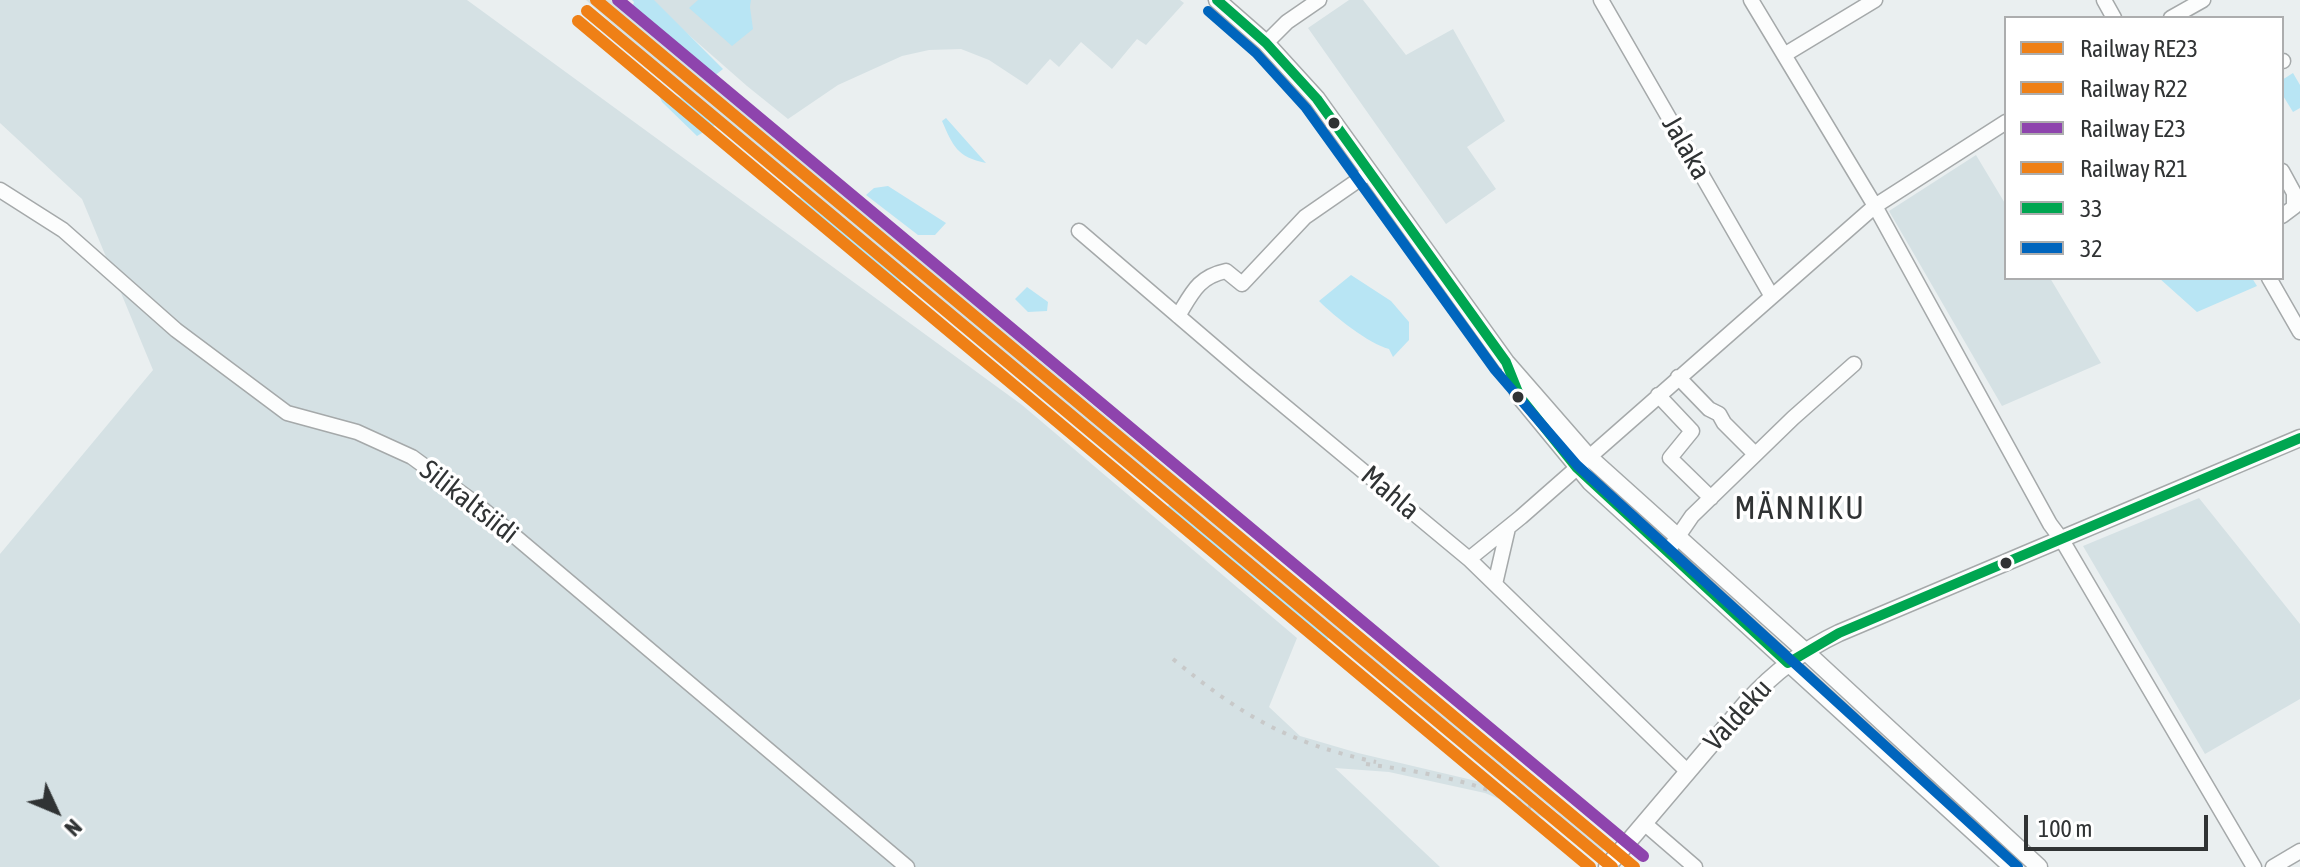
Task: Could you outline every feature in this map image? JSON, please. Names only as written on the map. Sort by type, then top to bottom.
[{"type":"street","points":[[1266,43],[1287,22],[1319,0]]},
{"type":"street","name":"Jalaka","points":[[1601,0],[1771,295]]},
{"type":"street","points":[[1751,0],[1875,206],[2043,511],[2254,867]]},
{"type":"street","points":[[1784,55],[1875,0]]},
{"type":"street","points":[[2175,16],[2203,0]]},
{"type":"street","points":[[1222,3],[1266,43],[1317,99],[1506,362],[1520,397],[1582,462],[1672,544],[1788,663],[2012,867]]},
{"type":"street","points":[[1469,559],[1875,206],[2002,124]]},
{"type":"street","points":[[1178,316],[1197,286],[1209,275],[1226,271],[1242,284],[1305,217],[1370,172]]},
{"type":"street","points":[[2284,175],[2294,193],[2292,209]]},
{"type":"street","name":"Silikaltsiidi","points":[[0,190],[63,230],[176,330],[287,413],[357,432],[412,457],[479,506],[907,867]]},
{"type":"street","name":"Mahla","points":[[1079,231],[1469,559],[1687,771]]},
{"type":"street","points":[[2271,280],[2290,300],[2300,332]]},
{"type":"street","points":[[1672,544],[1692,516],[1854,364]]},
{"type":"street","points":[[1678,377],[1709,409],[1719,414],[1755,454]]},
{"type":"street","points":[[1658,395],[1692,431],[1670,458],[1711,498]]},
{"type":"street","name":"Valdeku","points":[[1607,867],[1768,679],[1805,651],[1839,633],[2300,438]]},
{"type":"street","points":[[1495,584],[1508,527]]},
{"type":"street","points":[[1672,544],[1805,651],[2039,867]]},
{"type":"street","points":[[1644,823],[1695,867]]},
{"type":"street","points":[[2273,867],[2300,851]]},
{"type":"shaded area","points":[[0,0],[467,0],[1022,405],[1297,638],[1269,707],[1300,736],[1489,784],[1560,815],[728,127],[586,0],[613,0],[1610,842],[1598,856],[1551,821],[1485,793],[1389,772],[1335,768],[1440,867],[0,867],[0,554],[153,370],[82,199],[0,123]]},
{"type":"shaded area","points":[[632,0],[654,0],[723,69],[708,81],[629,16]]},
{"type":"shaded area","points":[[649,0],[1180,0],[1184,3],[1146,45],[1137,39],[1112,69],[1081,42],[1059,67],[1050,59],[1027,85],[989,60],[961,49],[929,50],[902,56],[838,85],[788,119]]},
{"type":"shaded area","points":[[698,0],[751,0],[753,29],[732,46],[689,8]]},
{"type":"shaded area","points":[[1349,0],[1363,0],[1406,55],[1453,29],[1505,121],[1467,147],[1496,189],[1446,224],[1308,28]]},
{"type":"shaded area","points":[[2293,73],[2300,85],[2300,108],[2293,112],[2284,97],[2284,79]]},
{"type":"shaded area","points":[[655,87],[696,104],[717,124],[697,136],[662,102]]},
{"type":"shaded area","points":[[946,118],[986,163],[968,157],[957,149],[942,121]]},
{"type":"shaded area","points":[[1976,155],[2004,202],[2004,280],[2051,280],[2101,363],[2002,406],[1889,211]]},
{"type":"shaded area","points":[[888,186],[946,223],[935,235],[918,235],[866,195],[874,188]]},
{"type":"shaded area","points":[[796,197],[817,199],[906,278],[898,285],[803,210]]},
{"type":"shaded area","points":[[1351,275],[1391,301],[1409,322],[1409,340],[1393,357],[1389,349],[1362,336],[1319,301]]},
{"type":"shaded area","points":[[2161,280],[2253,280],[2257,286],[2197,312]]},
{"type":"shaded area","points":[[1027,287],[1048,302],[1047,311],[1028,312],[1015,299]]},
{"type":"shaded area","points":[[2199,498],[2300,624],[2300,699],[2205,754],[2083,546]]},
{"type":"shaded area","points":[[1172,502],[1283,589],[1331,634],[1326,642],[1317,646],[1219,565],[1165,509]]},
{"type":"railway","points":[[1173,659],[1221,696],[1267,725],[1317,746],[1376,762]]},
{"type":"railway","points":[[1366,764],[1438,776],[1501,794],[1559,823],[1618,867]]},
{"type":"rail line","name":"RE23","points":[[596,0],[1634,867]]},
{"type":"rail line","name":"E23","points":[[618,0],[1643,856]]},
{"type":"rail line","name":"R22","points":[[587,11],[1612,867]]},
{"type":"rail line","name":"R21","points":[[578,21],[1590,867]]},
{"type":"transit line","name":"33","points":[[1217,0],[1266,43],[1317,99],[1506,362],[1520,397],[1576,467],[1788,663],[1839,633],[2300,438]]},
{"type":"transit line","name":"32","points":[[1208,11],[1256,53],[1306,108],[1495,370],[1577,465],[2018,867]]},
{"type":"district","name":"MÄNNIKU","points":[[1800,509]]}]
